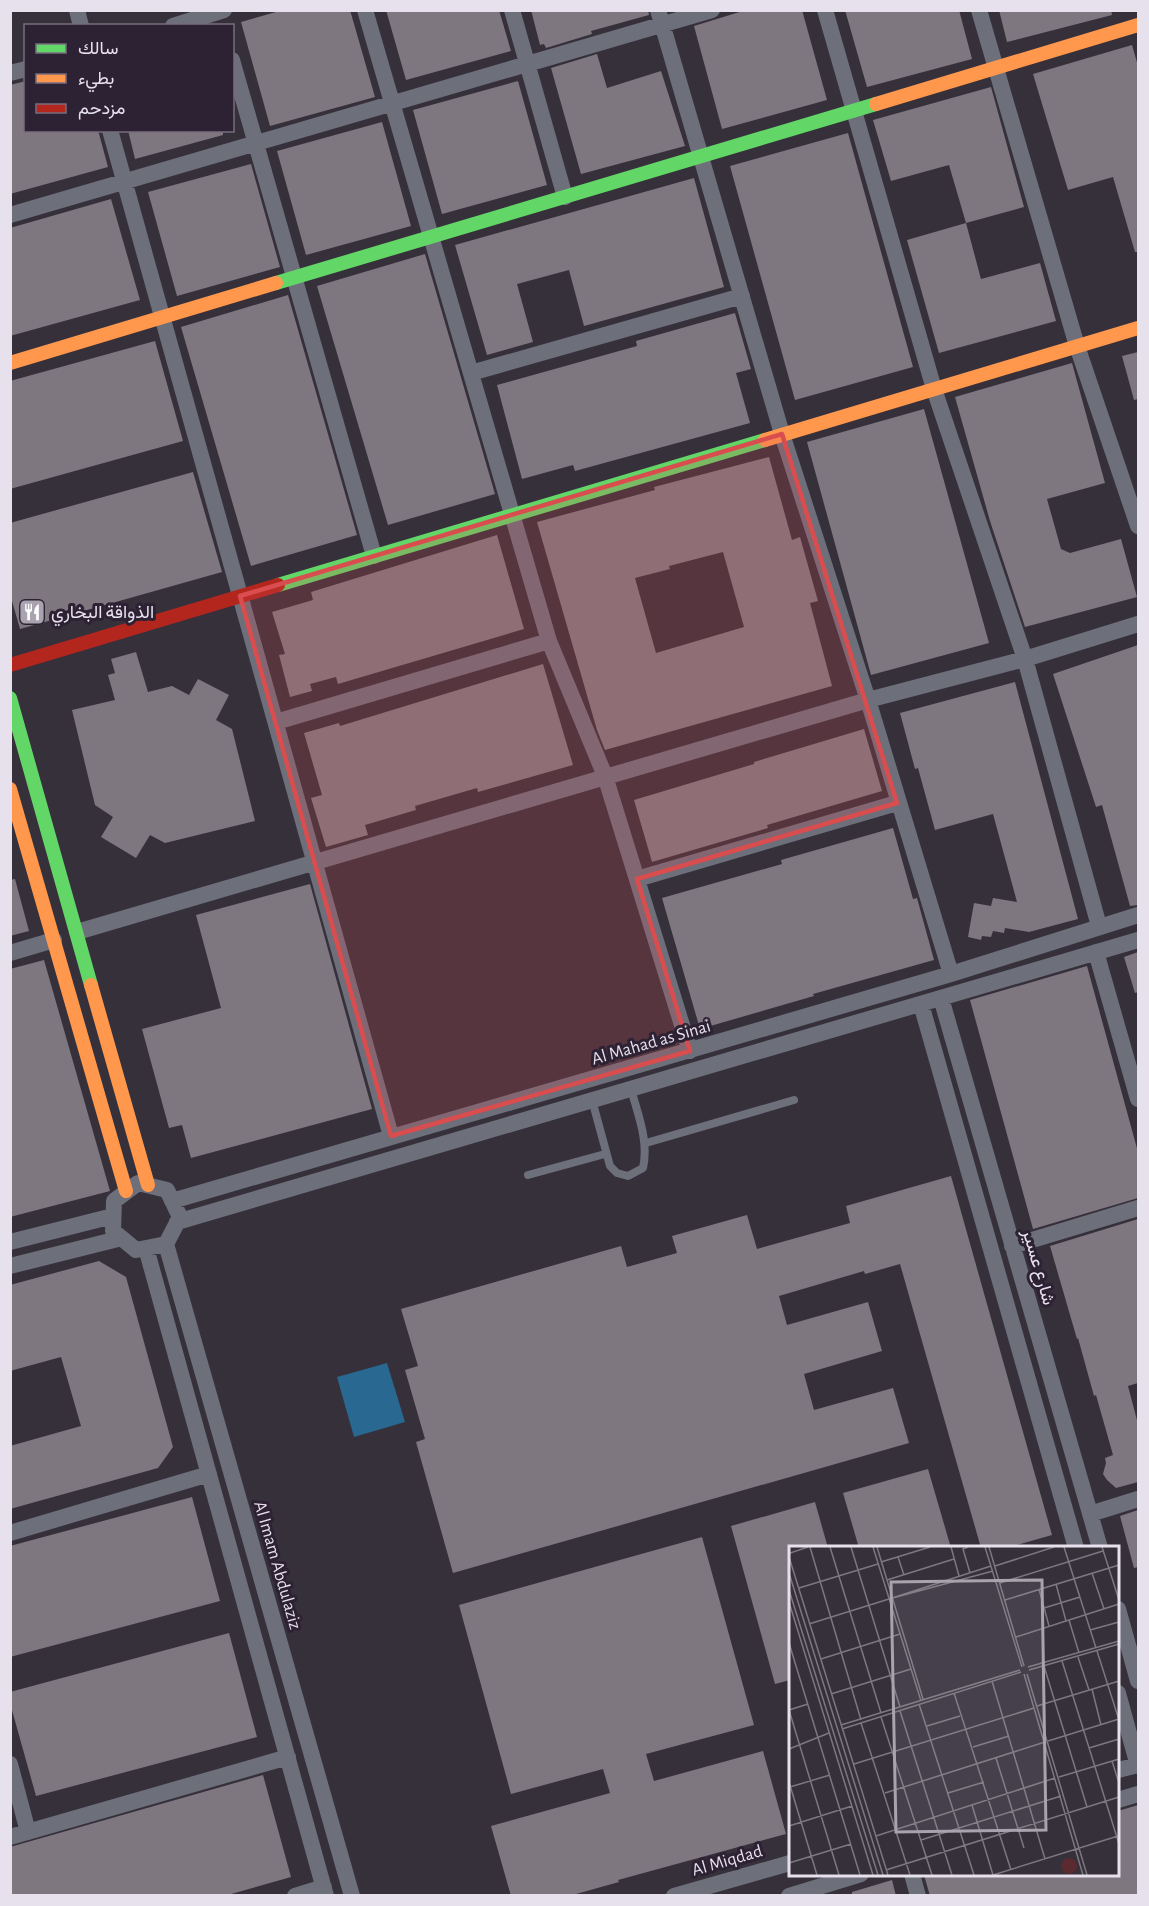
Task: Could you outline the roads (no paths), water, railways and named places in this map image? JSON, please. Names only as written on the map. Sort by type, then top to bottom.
[{"type":"street","points":[[365,10],[549,641],[605,776],[690,1051]]},
{"type":"street","points":[[512,10],[565,196]]},
{"type":"street","points":[[10,216],[527,64],[660,18],[712,10]]},
{"type":"street","points":[[825,10],[934,389],[1025,659],[1099,926]]},
{"type":"street","points":[[979,10],[1077,346],[1138,526]]},
{"type":"street","points":[[182,24],[221,15]]},
{"type":"street","points":[[660,18],[782,434],[868,700],[897,802],[951,974]]},
{"type":"street","points":[[10,363],[1138,25]]},
{"type":"street","points":[[234,67],[374,556]]},
{"type":"street","points":[[112,132],[391,1137]]},
{"type":"street","points":[[471,373],[742,296]]},
{"type":"street","points":[[10,665],[1138,328]]},
{"type":"street","points":[[77,932],[605,776],[868,700],[1025,659],[1138,624]]},
{"type":"street","points":[[276,722],[549,641]]},
{"type":"street","points":[[10,698],[148,1185]]},
{"type":"street","points":[[10,789],[126,1191]]},
{"type":"street","points":[[637,879],[897,802]]},
{"type":"street","name":"Al Mahad as Sinai","points":[[172,1201],[951,974],[1138,915]]},
{"type":"street","points":[[10,953],[54,940]]},
{"type":"street","points":[[177,1222],[1138,940]]},
{"type":"street","points":[[1096,952],[1138,1099]]},
{"type":"street","name":"شارع عسير","points":[[941,998],[1099,1546]]},
{"type":"street","points":[[921,1004],[1075,1546]]},
{"type":"street","points":[[138,1183],[148,1185],[167,1190],[180,1217],[166,1244],[136,1250],[113,1231],[114,1201],[138,1183]]},
{"type":"street","points":[[1012,1246],[1138,1208]]},
{"type":"street","points":[[10,1242],[113,1216]]},
{"type":"street","points":[[10,1266],[122,1238]]},
{"type":"street","name":"Al Imam Abdulaziz","points":[[166,1244],[352,1896]]},
{"type":"street","points":[[146,1248],[325,1891],[295,1896]]},
{"type":"street","points":[[10,1533],[209,1474]]},
{"type":"street","points":[[1090,1514],[1138,1499]]},
{"type":"street","points":[[1119,1613],[1138,1681]]},
{"type":"street","points":[[1119,1697],[1138,1765],[1119,1770]]},
{"type":"street","points":[[10,1837],[288,1757]]},
{"type":"street","points":[[10,1764],[28,1832]]},
{"type":"street","points":[[1119,1800],[1138,1794]]},
{"type":"street","name":"Al Miqdad","points":[[674,1896],[789,1863]]},
{"type":"street","points":[[789,1896],[858,1876]]},
{"type":"street","points":[[912,1876],[918,1896]]},
{"type":"lane","points":[[592,1100],[610,1166],[617,1173],[628,1176],[642,1168],[646,1143],[631,1089]]},
{"type":"lane","points":[[646,1143],[794,1100]]},
{"type":"lane","points":[[528,1175],[605,1154]]},
{"type":"water","points":[[387,1363],[405,1422],[354,1437],[337,1377]]},
{"type":"place","name":"الذواقة البخاري","points":[[32,612]]}]
